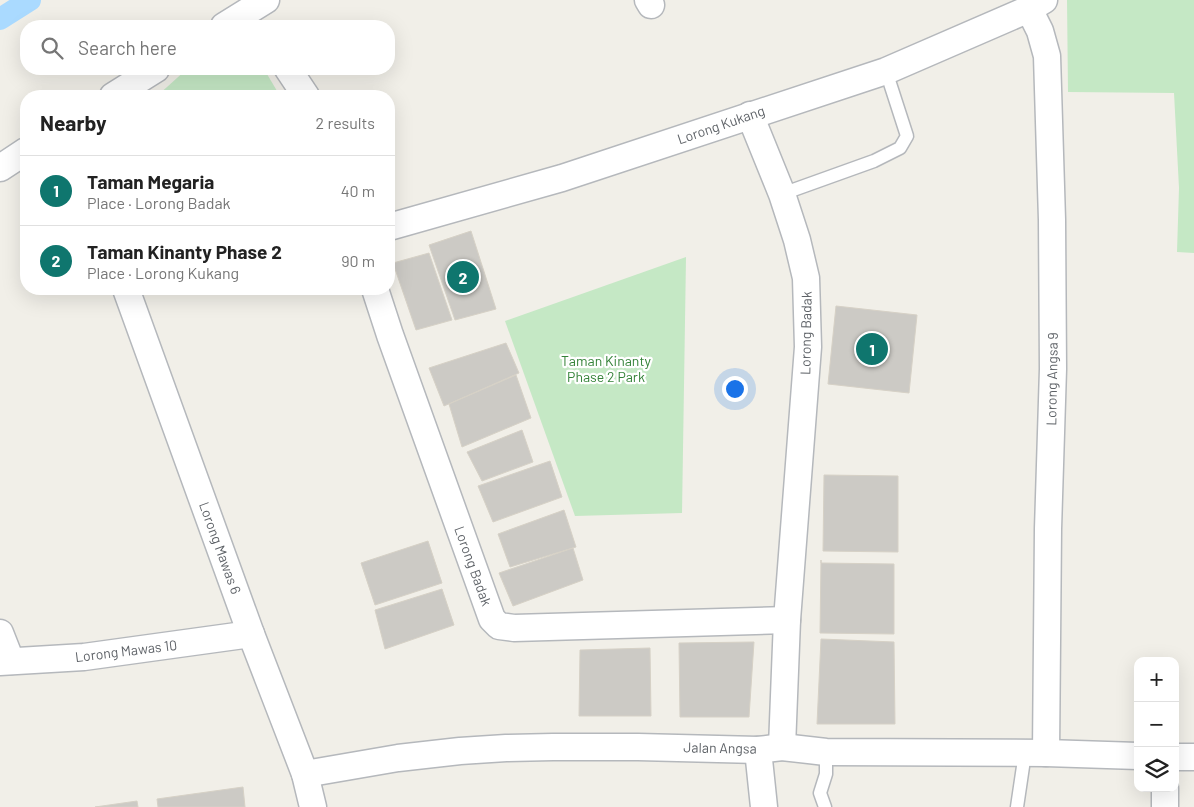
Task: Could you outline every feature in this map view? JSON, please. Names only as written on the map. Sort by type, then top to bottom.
[{"type":"street","name":"Lorong Kukang","points":[[395,225],[562,178],[886,71],[1036,4]]},
{"type":"street","name":"Lorong Angsa 9","points":[[1036,4],[1040,31],[1047,56],[1052,220],[1053,369],[1048,529],[1036,753]]},
{"type":"street","points":[[239,20],[258,12]]},
{"type":"street","points":[[123,90],[146,75]]},
{"type":"street","points":[[292,75],[302,90]]},
{"type":"street","name":"Lorong Badak","points":[[750,115],[782,194],[797,240],[806,278],[808,310],[808,347],[787,620],[764,807]]},
{"type":"street","points":[[0,168],[20,155]]},
{"type":"street","name":"Lorong Mawas 6","points":[[128,295],[251,634],[305,774],[313,807]]},
{"type":"street","name":"Lorong Badak","points":[[377,295],[489,613],[499,626],[514,628],[787,620]]},
{"type":"street","points":[[0,633],[6,662]]},
{"type":"street","name":"Lorong Mawas 10","points":[[6,662],[84,657],[251,634]]},
{"type":"street","name":"Jalan Angsa","points":[[305,774],[398,758],[506,748],[770,748],[826,752],[1036,753],[1134,756]]},
{"type":"street","points":[[1179,757],[1194,757]]},
{"type":"street","points":[[1165,792],[1165,807]]},
{"type":"lane","points":[[782,194],[874,161],[900,148],[907,136],[886,71]]},
{"type":"lane","points":[[825,807],[820,793],[826,774],[826,752]]},
{"type":"lane","points":[[1018,807],[1036,753]]},
{"type":"green space","points":[[1067,0],[1194,0],[1194,253],[1177,252],[1179,188],[1174,93],[1068,92]]},
{"type":"green space","points":[[180,75],[268,75],[276,90],[164,90]]},
{"type":"green space","name":"Taman Kinanty Phase 2 Park","points":[[686,257],[682,513],[575,516],[505,321]]},
{"type":"building","points":[[471,231],[496,309],[455,320],[429,245]]},
{"type":"building","points":[[429,253],[452,320],[416,330],[395,269],[395,262]]},
{"type":"building","points":[[836,306],[917,315],[909,393],[828,384]]},
{"type":"building","points":[[506,343],[519,373],[444,406],[429,368]]},
{"type":"building","points":[[516,375],[531,418],[462,447],[449,404]]},
{"type":"building","points":[[522,430],[533,462],[482,481],[467,452]]},
{"type":"building","points":[[550,461],[562,497],[493,522],[478,486]]},
{"type":"building","points":[[824,475],[898,476],[898,552],[823,551]]},
{"type":"building","points":[[564,510],[576,547],[510,567],[498,534]]},
{"type":"building","points":[[428,541],[442,583],[375,605],[361,563]]},
{"type":"building","points":[[573,548],[583,580],[513,606],[499,573]]},
{"type":"building","points":[[821,560],[821,563],[894,564],[894,634],[820,633]]},
{"type":"building","points":[[442,589],[454,625],[385,649],[375,610]]},
{"type":"building","points":[[821,639],[894,642],[895,724],[817,724]]},
{"type":"building","points":[[754,642],[749,717],[680,717],[679,643]]},
{"type":"building","points":[[650,648],[651,716],[579,716],[580,650]]},
{"type":"building","points":[[243,787],[245,807],[158,807],[157,799]]},
{"type":"building","points":[[137,801],[138,807],[95,807]]},
{"type":"waterway","points":[[0,19],[30,0]]},
{"type":"place","name":"Taman Kinanty Phase 2","points":[[463,277]]},
{"type":"place","name":"Taman Megaria","points":[[872,349]]}]
